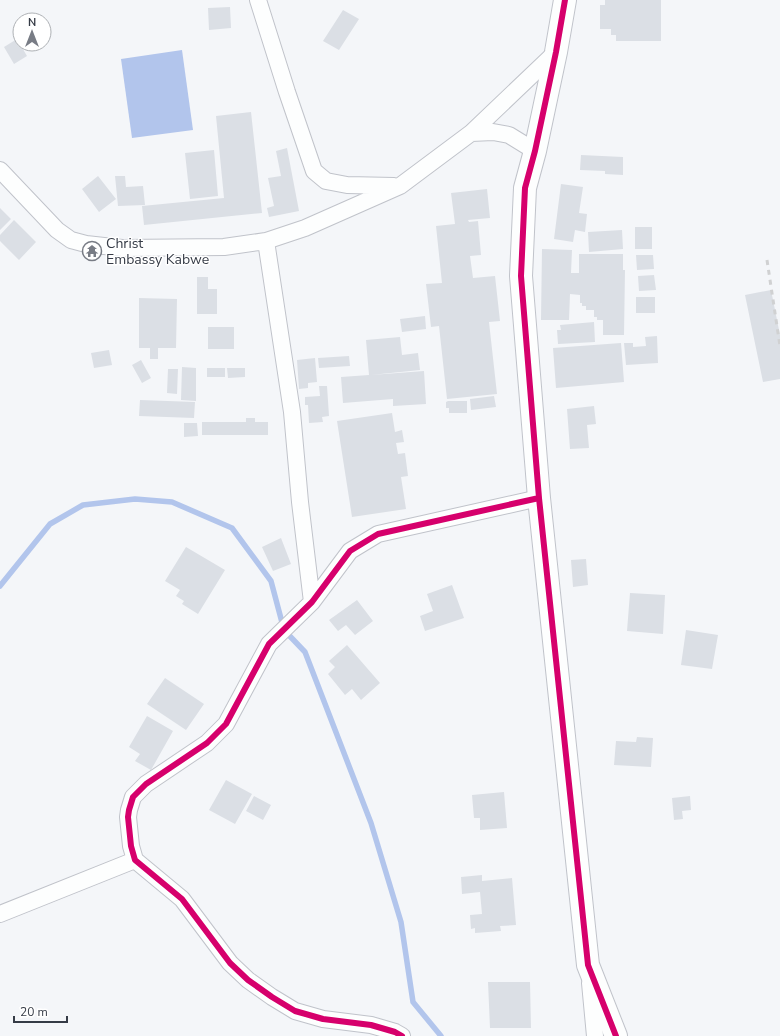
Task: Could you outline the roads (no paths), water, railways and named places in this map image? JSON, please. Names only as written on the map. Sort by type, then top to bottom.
[{"type":"street","points":[[258,0],[314,171],[326,181],[347,185],[400,186]]},
{"type":"street","points":[[565,0],[536,151],[526,188],[521,276],[540,498],[595,1036]]},
{"type":"street","points":[[0,170],[57,230],[71,240],[86,244],[122,248],[216,247],[266,241],[305,228],[400,186],[471,133],[556,52]]},
{"type":"street","points":[[471,133],[493,132],[509,135],[536,151]]},
{"type":"street","points":[[266,241],[292,412],[300,502],[312,602]]},
{"type":"street","points":[[402,1036],[394,1032],[370,1026],[324,1019],[295,1011],[248,980],[230,963],[182,899],[135,860],[131,846],[128,817],[133,797],[146,784],[207,743],[226,724],[269,644],[312,602],[350,551],[378,534],[540,498]]},
{"type":"street","points":[[0,914],[135,860]]},
{"type":"street","points":[[588,965],[616,1036]]},
{"type":"water","points":[[182,50],[193,130],[132,138],[121,59]]},
{"type":"waterway","points":[[0,586],[50,524],[83,505],[135,499],[172,502],[232,528],[271,581],[284,630],[305,652],[371,823],[401,922],[413,1002],[441,1036]]},
{"type":"railway","points":[[767,260],[780,346]]},
{"type":"place","name":"Christ Embassy Kabwe","points":[[92,251]]}]
